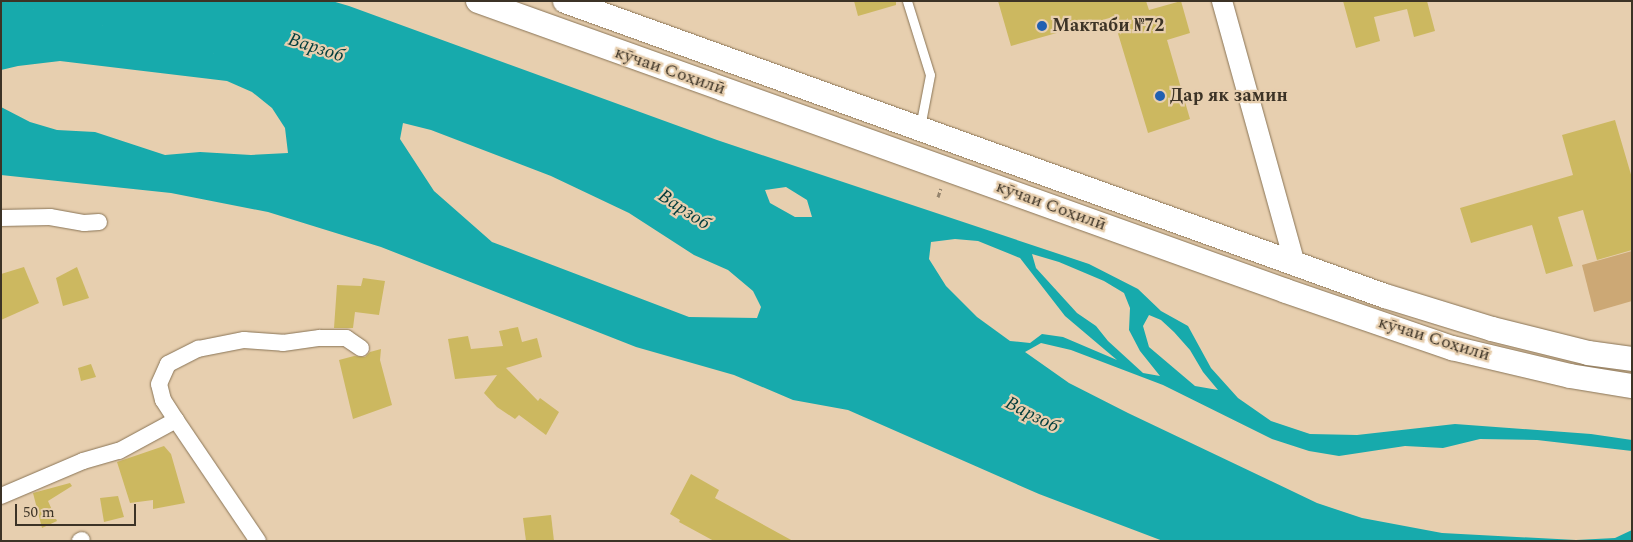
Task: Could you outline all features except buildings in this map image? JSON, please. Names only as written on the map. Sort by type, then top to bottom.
[{"type":"main road","name":"кӯчаи Соҳилӣ","points":[[478,1],[1286,292],[1452,348],[1570,376],[1632,386]]},
{"type":"main road","name":"кӯчаи Соҳилӣ","points":[[565,1],[1385,296],[1492,329],[1588,353],[1632,359]]},
{"type":"street","points":[[1222,1],[1295,264]]},
{"type":"street","points":[[1,218],[50,217],[84,223],[99,222]]},
{"type":"street","points":[[258,541],[163,400],[159,384],[168,364],[198,349],[244,340],[283,344],[320,338],[346,338],[361,348]]},
{"type":"street","points":[[1,496],[83,461],[119,451],[176,420]]},
{"type":"lane","points":[[907,1],[930,75],[920,128]]},
{"type":"shaded area","points":[[1632,251],[1632,301],[1594,312],[1582,265]]},
{"type":"water","name":"Варзоб","points":[[1,1],[332,1],[717,140],[1089,264],[1138,289],[1161,311],[1188,326],[1211,368],[1238,398],[1271,421],[1310,434],[1357,435],[1455,424],[1591,434],[1632,440],[1632,451],[1537,440],[1480,439],[1443,448],[1405,446],[1339,456],[1309,451],[1272,439],[1163,385],[1071,350],[1041,343],[1025,352],[1069,383],[1128,413],[1317,503],[1362,518],[1442,533],[1576,540],[1615,538],[1632,530],[1632,541],[1163,541],[1039,494],[848,410],[793,400],[734,375],[636,347],[381,247],[268,212],[171,193],[1,175],[1,107],[30,122],[57,130],[95,132],[165,155],[200,152],[251,155],[288,153],[285,128],[272,108],[252,92],[227,81],[60,61],[1,70]],"holes":[[[403,123],[431,130],[551,176],[629,213],[694,255],[728,270],[753,291],[761,307],[757,318],[689,317],[492,242],[434,191],[400,139]],[[786,187],[807,200],[812,217],[795,217],[770,203],[765,190]],[[955,239],[978,241],[1020,258],[1065,316],[1117,360],[1063,337],[1042,334],[1030,343],[1010,341],[977,317],[946,286],[929,259],[931,242]],[[1032,254],[1059,262],[1104,281],[1124,293],[1130,308],[1129,330],[1140,351],[1160,376],[1143,373],[1108,341],[1096,326],[1077,313],[1036,268]],[[1149,315],[1161,320],[1174,332],[1190,350],[1203,372],[1218,390],[1195,386],[1149,347],[1143,326]]]},
{"type":"place","name":"Мактаби №72","points":[[1042,26]]},
{"type":"place","name":"Дар як замин","points":[[1160,96]]}]
